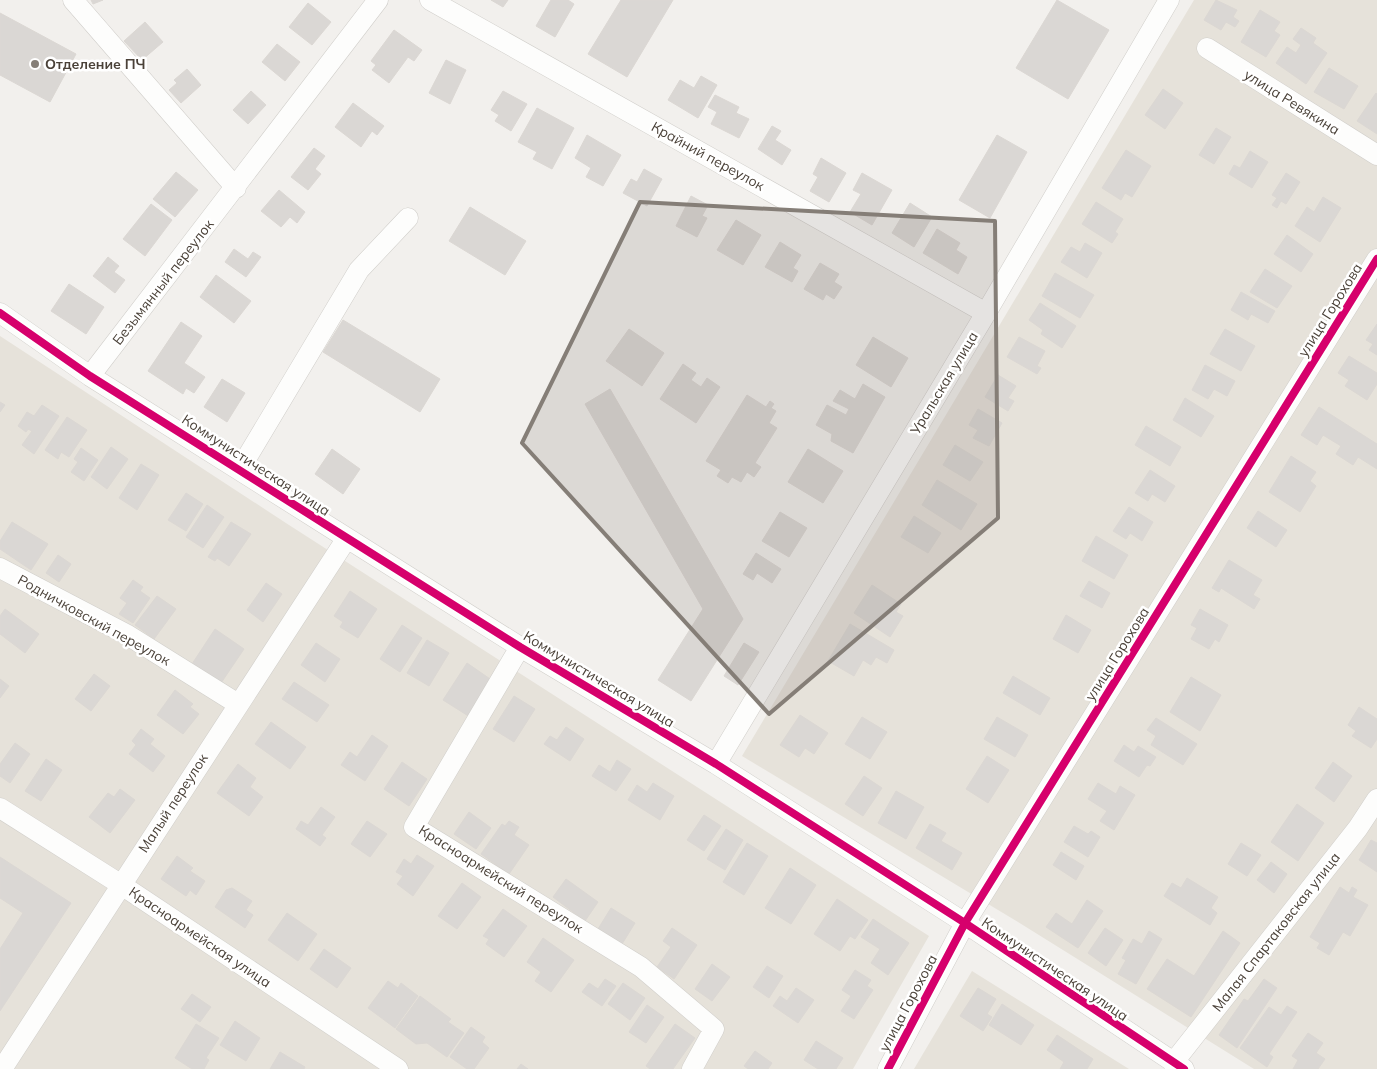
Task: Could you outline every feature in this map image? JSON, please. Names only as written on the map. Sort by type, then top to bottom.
[{"type":"street","points":[[73,0],[236,188]]},
{"type":"street","name":"Безымянный переулок","points":[[90,376],[236,188],[378,0]]},
{"type":"street","name":"Крайний переулок","points":[[430,0],[986,313]]},
{"type":"street","name":"Уральская улица","points":[[716,764],[986,313],[1169,0]]},
{"type":"street","name":"улица Ревякина","points":[[1207,48],[1377,155]]},
{"type":"street","points":[[240,469],[359,270],[408,218]]},
{"type":"street","name":"улица Горохова","points":[[888,1069],[965,923],[1377,259]]},
{"type":"street","name":"Коммунистическая улица","points":[[0,313],[90,376],[520,647],[716,764],[965,923],[1178,1066]]},
{"type":"street","name":"Малый переулок","points":[[2,1069],[120,884],[347,538]]},
{"type":"street","name":"Родничковский переулок","points":[[0,568],[126,634],[238,704]]},
{"type":"street","name":"Красноармейский переулок","points":[[520,647],[414,827],[641,967],[714,1029],[692,1069]]},
{"type":"street","name":"Малая Спартаковская улица","points":[[1178,1066],[1358,828],[1377,799]]},
{"type":"street","name":"Красноармейская улица","points":[[0,808],[120,884],[398,1069]]},
{"type":"highlighted area","points":[[640,202],[995,221],[998,518],[769,714],[522,443]]},
{"type":"shaded area","points":[[1194,0],[1377,0],[1377,1069],[1254,1069],[1018,922],[742,756]]},
{"type":"shaded area","points":[[0,336],[289,525],[929,936],[853,1069],[0,1069]]},
{"type":"shaded area","points":[[972,971],[1129,1069],[914,1069]]},
{"type":"building","points":[[91,0],[103,0],[93,4]]},
{"type":"building","points":[[491,0],[508,0],[503,7]]},
{"type":"building","points":[[551,0],[568,0],[574,4],[555,37],[536,26]]},
{"type":"building","points":[[621,0],[673,0],[627,77],[588,54]]},
{"type":"building","points":[[1057,0],[1109,30],[1068,99],[1016,68]]},
{"type":"building","points":[[1216,0],[1237,10],[1233,17],[1239,21],[1235,27],[1226,22],[1221,30],[1204,20]]},
{"type":"building","points":[[308,3],[331,22],[312,45],[289,27]]},
{"type":"building","points":[[1260,10],[1280,22],[1274,31],[1280,35],[1266,57],[1241,42]]},
{"type":"building","name":"Отделение ПЧ","points":[[0,13],[76,54],[50,102],[0,75]]},
{"type":"building","points":[[145,22],[163,42],[142,60],[124,41]]},
{"type":"building","points":[[1301,28],[1316,38],[1313,43],[1327,53],[1306,84],[1276,63],[1287,47],[1296,53],[1301,45],[1293,39]]},
{"type":"building","points":[[394,30],[422,50],[414,61],[408,57],[389,83],[372,70],[376,65],[371,61]]},
{"type":"building","points":[[277,44],[300,62],[285,81],[262,62]]},
{"type":"building","points":[[446,60],[466,70],[450,104],[429,93]]},
{"type":"building","points":[[1329,68],[1358,86],[1344,109],[1314,92]]},
{"type":"building","points":[[187,69],[201,85],[181,103],[169,90],[177,83],[174,80]]},
{"type":"building","points":[[701,76],[717,85],[698,118],[668,100],[680,80],[694,88]]},
{"type":"building","points":[[1163,89],[1183,103],[1165,129],[1145,115]]},
{"type":"building","points":[[251,91],[266,105],[248,124],[233,110]]},
{"type":"building","points":[[503,91],[527,104],[511,131],[495,121],[499,115],[491,110]]},
{"type":"building","points":[[1377,94],[1377,134],[1357,121]]},
{"type":"building","points":[[715,95],[739,107],[736,113],[749,119],[739,138],[711,124],[717,112],[708,107]]},
{"type":"building","points":[[353,103],[384,126],[377,135],[372,131],[361,147],[335,127]]},
{"type":"building","points":[[537,108],[574,128],[552,169],[533,159],[537,152],[518,142]]},
{"type":"building","points":[[772,126],[781,131],[775,140],[791,150],[782,165],[758,149]]},
{"type":"building","points":[[1216,128],[1231,137],[1214,164],[1199,155]]},
{"type":"building","points":[[587,135],[621,155],[603,186],[586,177],[591,168],[575,158]]},
{"type":"building","points":[[997,135],[1027,152],[990,218],[959,200]]},
{"type":"building","points":[[314,148],[325,156],[315,169],[321,174],[308,190],[291,177]]},
{"type":"building","points":[[1126,150],[1151,166],[1132,197],[1125,193],[1121,200],[1102,188]]},
{"type":"building","points":[[1250,151],[1268,162],[1252,188],[1229,174],[1234,165],[1240,168]]},
{"type":"building","points":[[821,158],[846,173],[829,202],[810,191],[818,177],[813,174]]},
{"type":"building","points":[[644,169],[662,179],[647,206],[623,193],[631,179],[637,182]]},
{"type":"building","points":[[176,172],[198,190],[175,217],[153,199]]},
{"type":"building","points":[[862,173],[892,190],[872,225],[850,212],[861,194],[853,190]]},
{"type":"building","points":[[1286,173],[1300,182],[1286,204],[1281,201],[1277,208],[1272,205],[1277,198],[1272,195]]},
{"type":"building","points":[[279,190],[305,212],[297,223],[290,217],[281,227],[261,211]]},
{"type":"building","points":[[691,196],[708,205],[702,216],[707,218],[697,237],[676,226]]},
{"type":"building","points":[[1323,197],[1341,208],[1320,242],[1295,226],[1307,207],[1314,212]]},
{"type":"building","points":[[1096,202],[1123,219],[1115,232],[1118,234],[1112,243],[1082,224]]},
{"type":"building","points":[[910,203],[932,217],[914,247],[892,233]]},
{"type":"building","points":[[151,204],[172,220],[145,256],[123,239]]},
{"type":"building","points":[[470,207],[526,241],[505,275],[449,241]]},
{"type":"building","points":[[736,220],[761,235],[743,265],[717,250]]},
{"type":"building","points":[[937,229],[960,243],[956,250],[967,257],[958,274],[923,253]]},
{"type":"building","points":[[1287,235],[1313,254],[1301,272],[1274,254]]},
{"type":"building","points":[[780,242],[801,255],[793,268],[798,271],[792,282],[765,267]]},
{"type":"building","points":[[1085,243],[1102,253],[1087,278],[1061,262],[1071,247],[1080,252]]},
{"type":"building","points":[[234,249],[248,259],[253,252],[261,257],[246,277],[225,262]]},
{"type":"building","points":[[108,257],[119,266],[114,272],[125,280],[115,293],[93,276]]},
{"type":"building","points":[[820,263],[839,274],[834,282],[842,287],[834,299],[826,294],[823,300],[804,289]]},
{"type":"building","points":[[1265,269],[1292,286],[1277,308],[1250,292]]},
{"type":"building","points":[[1055,273],[1094,295],[1080,318],[1042,296]]},
{"type":"building","points":[[216,275],[251,301],[234,323],[200,297]]},
{"type":"building","points":[[69,284],[104,307],[86,334],[51,311]]},
{"type":"building","points":[[1241,292],[1275,311],[1268,323],[1251,314],[1248,320],[1231,310]]},
{"type":"building","points":[[1040,303],[1076,326],[1062,348],[1041,334],[1043,330],[1029,320]]},
{"type":"building","points":[[343,320],[440,379],[420,412],[323,352]]},
{"type":"building","points":[[181,322],[202,336],[184,363],[205,377],[194,393],[186,388],[183,394],[148,371]]},
{"type":"building","points":[[1377,324],[1377,355],[1369,350],[1373,344],[1366,340]]},
{"type":"building","points":[[629,329],[664,353],[642,386],[606,361]]},
{"type":"building","points":[[1225,329],[1255,346],[1241,371],[1210,354]]},
{"type":"building","points":[[873,337],[908,358],[891,387],[856,365]]},
{"type":"building","points":[[1019,337],[1045,351],[1037,366],[1041,368],[1037,374],[1007,357]]},
{"type":"building","points":[[1349,356],[1377,373],[1377,384],[1367,400],[1345,386],[1349,380],[1338,373]]},
{"type":"building","points":[[683,364],[696,373],[691,380],[701,387],[707,378],[720,387],[696,423],[660,399]]},
{"type":"building","points":[[1205,365],[1235,381],[1227,396],[1214,389],[1208,399],[1192,390]]},
{"type":"building","points":[[998,375],[1016,386],[1008,398],[1014,401],[1008,411],[985,397]]},
{"type":"building","points":[[222,379],[245,393],[227,422],[204,407]]},
{"type":"building","points":[[863,384],[885,397],[853,453],[831,441],[832,434],[816,425],[827,405],[846,415],[849,409],[833,401],[840,390],[855,399]]},
{"type":"building","points":[[610,389],[743,619],[691,701],[658,680],[703,609],[585,404]]},
{"type":"building","points":[[747,395],[766,407],[770,401],[774,404],[771,408],[776,411],[769,423],[777,428],[755,463],[761,467],[754,477],[747,472],[741,482],[732,477],[728,483],[717,476],[721,470],[706,461]]},
{"type":"building","points":[[1185,398],[1214,416],[1201,437],[1173,420]]},
{"type":"building","points":[[0,402],[5,405],[0,412]]},
{"type":"building","points":[[42,405],[59,416],[34,454],[22,445],[32,431],[28,429],[26,432],[18,426],[27,412],[34,416]]},
{"type":"building","points":[[1319,407],[1377,444],[1377,469],[1358,457],[1353,465],[1336,454],[1341,446],[1323,435],[1317,445],[1301,435]]},
{"type":"building","points":[[978,409],[1002,423],[989,446],[973,438],[978,430],[969,425]]},
{"type":"building","points":[[67,417],[87,430],[69,457],[61,452],[58,459],[45,450]]},
{"type":"building","points":[[1146,426],[1181,447],[1170,466],[1135,445]]},
{"type":"building","points":[[955,445],[983,462],[970,481],[943,465]]},
{"type":"building","points":[[111,447],[128,459],[107,489],[91,477]]},
{"type":"building","points":[[81,448],[98,460],[84,481],[71,472],[78,462],[74,459]]},
{"type":"building","points":[[332,449],[360,469],[343,494],[315,474]]},
{"type":"building","points":[[808,449],[843,471],[823,503],[788,482]]},
{"type":"building","points":[[1291,456],[1316,472],[1310,481],[1316,486],[1300,512],[1269,492]]},
{"type":"building","points":[[141,464],[159,475],[137,510],[119,498]]},
{"type":"building","points":[[1150,470],[1175,486],[1165,502],[1152,494],[1148,501],[1135,493]]},
{"type":"building","points":[[937,480],[977,504],[961,530],[922,505]]},
{"type":"building","points":[[186,493],[203,504],[186,531],[168,520]]},
{"type":"building","points":[[207,505],[224,517],[203,548],[186,537]]},
{"type":"building","points":[[1129,507],[1153,522],[1142,541],[1130,533],[1126,539],[1113,531]]},
{"type":"building","points":[[1258,511],[1287,530],[1276,547],[1247,528]]},
{"type":"building","points":[[780,512],[807,528],[789,557],[762,541]]},
{"type":"building","points":[[914,516],[941,533],[928,553],[901,537]]},
{"type":"building","points":[[12,522],[48,544],[31,570],[0,549],[0,541]]},
{"type":"building","points":[[231,522],[251,534],[229,566],[217,558],[215,561],[208,557]]},
{"type":"building","points":[[1096,536],[1128,555],[1114,579],[1082,561]]},
{"type":"building","points":[[756,553],[781,569],[772,583],[757,573],[753,580],[743,574]]},
{"type":"building","points":[[58,555],[71,564],[59,582],[46,573]]},
{"type":"building","points":[[1229,560],[1262,580],[1253,595],[1260,599],[1254,609],[1221,588],[1219,592],[1212,588]]},
{"type":"building","points":[[133,580],[143,587],[140,591],[150,598],[133,623],[119,614],[127,603],[120,598]]},
{"type":"building","points":[[1089,581],[1110,593],[1102,608],[1080,596]]},
{"type":"building","points":[[266,583],[282,594],[263,622],[247,610]]},
{"type":"building","points":[[872,585],[901,604],[896,612],[903,616],[890,637],[854,613]]},
{"type":"building","points":[[350,591],[377,609],[358,638],[340,627],[343,622],[334,616]]},
{"type":"building","points":[[157,596],[176,609],[154,639],[135,625]]},
{"type":"building","points":[[5,609],[39,634],[25,653],[0,634],[0,616]]},
{"type":"building","points":[[1200,609],[1228,625],[1219,642],[1215,639],[1209,649],[1191,639],[1197,628],[1191,625]]},
{"type":"building","points":[[1066,615],[1091,630],[1078,653],[1053,639]]},
{"type":"building","points":[[850,624],[894,650],[887,663],[876,657],[871,665],[863,660],[854,676],[828,661]]},
{"type":"building","points":[[402,625],[422,638],[400,672],[380,659]]},
{"type":"building","points":[[215,629],[244,649],[221,683],[192,664]]},
{"type":"building","points":[[427,640],[449,653],[429,686],[407,673]]},
{"type":"building","points":[[316,643],[340,659],[325,682],[301,665]]},
{"type":"building","points":[[744,643],[759,652],[738,685],[724,676]]},
{"type":"building","points":[[467,663],[493,681],[470,717],[443,700]]},
{"type":"building","points":[[94,674],[110,686],[91,711],[75,699]]},
{"type":"building","points":[[1013,676],[1050,698],[1040,715],[1003,693]]},
{"type":"building","points":[[1191,677],[1221,695],[1200,731],[1170,712]]},
{"type":"building","points":[[0,679],[9,686],[0,698]]},
{"type":"building","points":[[294,682],[329,705],[317,722],[282,699]]},
{"type":"building","points":[[175,690],[193,704],[190,707],[199,714],[183,734],[157,715]]},
{"type":"building","points":[[514,696],[535,709],[514,742],[493,729]]},
{"type":"building","points":[[1359,707],[1377,719],[1377,739],[1371,748],[1352,736],[1356,731],[1348,725]]},
{"type":"building","points":[[800,715],[828,733],[814,754],[805,748],[799,757],[780,745]]},
{"type":"building","points":[[862,717],[887,732],[870,759],[845,744]]},
{"type":"building","points":[[997,717],[1028,735],[1015,757],[984,739]]},
{"type":"building","points":[[1156,718],[1197,744],[1183,765],[1151,745],[1156,736],[1147,730]]},
{"type":"building","points":[[271,722],[306,747],[290,769],[255,744]]},
{"type":"building","points":[[566,727],[584,739],[570,761],[544,744],[550,736],[557,740]]},
{"type":"building","points":[[141,729],[154,739],[150,744],[165,756],[153,772],[129,754],[136,745],[132,741]]},
{"type":"building","points":[[372,735],[388,746],[365,781],[341,765],[350,752],[357,757]]},
{"type":"building","points":[[15,743],[30,754],[10,783],[0,776],[0,764]]},
{"type":"building","points":[[1124,745],[1134,752],[1138,746],[1156,757],[1150,766],[1147,765],[1139,777],[1114,761]]},
{"type":"building","points":[[987,756],[1009,770],[988,803],[966,789]]},
{"type":"building","points":[[46,759],[62,770],[41,801],[25,791]]},
{"type":"building","points":[[617,760],[631,769],[616,791],[592,776],[599,765],[610,772]]},
{"type":"building","points":[[402,762],[427,779],[409,806],[384,789]]},
{"type":"building","points":[[1333,762],[1352,776],[1334,802],[1315,788]]},
{"type":"building","points":[[238,764],[256,778],[250,787],[263,797],[249,816],[217,793]]},
{"type":"building","points":[[864,776],[882,788],[863,816],[845,804]]},
{"type":"building","points":[[653,783],[674,796],[660,820],[628,800],[637,785],[647,792]]},
{"type":"building","points":[[1098,783],[1116,794],[1120,786],[1135,795],[1114,830],[1100,821],[1107,811],[1088,799]]},
{"type":"building","points":[[120,789],[135,800],[110,833],[89,817],[108,793],[114,797]]},
{"type":"building","points":[[896,791],[924,807],[906,839],[878,823]]},
{"type":"building","points":[[1297,804],[1324,823],[1298,861],[1271,842]]},
{"type":"building","points":[[321,807],[335,817],[322,835],[326,838],[320,846],[296,829],[301,821],[308,825]]},
{"type":"building","points":[[469,812],[491,828],[476,849],[454,834]]},
{"type":"building","points":[[704,815],[721,826],[704,851],[687,840]]},
{"type":"building","points":[[367,821],[387,834],[370,857],[351,844]]},
{"type":"building","points":[[509,821],[519,827],[514,835],[529,845],[509,874],[481,854],[502,824],[505,826]]},
{"type":"building","points":[[930,824],[946,833],[941,841],[962,853],[952,870],[916,848]]},
{"type":"building","points":[[1074,826],[1088,834],[1091,831],[1100,837],[1088,857],[1064,842]]},
{"type":"building","points":[[726,829],[743,840],[725,870],[707,859]]},
{"type":"building","points":[[1371,840],[1377,843],[1377,872],[1359,860]]},
{"type":"building","points":[[747,843],[768,856],[744,895],[723,882]]},
{"type":"building","points":[[1241,843],[1261,855],[1247,876],[1228,864]]},
{"type":"building","points":[[1061,852],[1084,866],[1076,880],[1053,865]]},
{"type":"building","points":[[417,855],[434,866],[413,896],[397,884],[403,876],[396,872],[404,859],[411,864]]},
{"type":"building","points":[[177,856],[193,868],[190,871],[205,881],[196,895],[190,890],[186,896],[161,879]]},
{"type":"building","points":[[0,857],[71,903],[0,1011],[0,949],[23,913],[0,898]]},
{"type":"building","points":[[1271,862],[1287,874],[1274,893],[1257,880]]},
{"type":"building","points":[[790,868],[816,885],[791,924],[765,908]]},
{"type":"building","points":[[1187,878],[1218,897],[1211,908],[1217,913],[1210,925],[1164,896],[1172,883],[1181,888]]},
{"type":"building","points":[[566,879],[598,902],[585,921],[553,897]]},
{"type":"building","points":[[462,883],[481,897],[457,929],[438,916]]},
{"type":"building","points":[[1340,887],[1349,893],[1352,887],[1357,890],[1353,897],[1368,905],[1350,936],[1343,932],[1329,955],[1317,948],[1320,943],[1310,937]]},
{"type":"building","points":[[232,888],[252,901],[246,910],[253,915],[245,928],[215,907],[226,890]]},
{"type":"building","points":[[837,899],[868,920],[855,939],[850,936],[840,951],[814,934]]},
{"type":"building","points":[[1087,900],[1103,911],[1078,948],[1046,927],[1056,913],[1072,924]]},
{"type":"building","points":[[611,908],[635,923],[622,944],[598,929]]},
{"type":"building","points":[[503,909],[527,926],[504,957],[486,944],[489,939],[483,936]]},
{"type":"building","points":[[287,913],[317,934],[298,961],[268,940]]},
{"type":"building","points":[[873,919],[909,943],[888,975],[871,963],[880,949],[861,937]]},
{"type":"building","points":[[672,928],[697,945],[674,979],[657,967],[671,947],[663,941]]},
{"type":"building","points":[[1105,928],[1123,940],[1106,966],[1088,953]]},
{"type":"building","points":[[1149,931],[1162,939],[1136,984],[1118,974],[1126,960],[1122,958],[1133,939],[1142,944]]},
{"type":"building","points":[[1223,931],[1240,943],[1191,1017],[1147,989],[1167,959],[1194,976]]},
{"type":"building","points":[[543,938],[574,960],[551,992],[535,981],[541,972],[527,962]]},
{"type":"building","points":[[324,949],[351,968],[337,988],[310,969]]},
{"type":"building","points":[[712,964],[730,977],[712,1001],[695,989]]},
{"type":"building","points":[[767,966],[783,976],[769,998],[753,987]]},
{"type":"building","points":[[855,970],[871,980],[867,986],[873,990],[854,1019],[841,1011],[851,996],[842,990]]},
{"type":"building","points":[[605,979],[616,986],[602,1006],[582,992],[589,983],[598,989]]},
{"type":"building","points":[[1264,979],[1277,988],[1237,1048],[1219,1035],[1244,999],[1248,1001]]},
{"type":"building","points":[[388,981],[398,988],[401,983],[418,996],[395,1028],[368,1008]]},
{"type":"building","points":[[623,983],[645,998],[630,1020],[608,1004]]},
{"type":"building","points":[[796,988],[814,1000],[798,1023],[773,1006],[780,996],[787,1001]]},
{"type":"building","points":[[978,988],[996,999],[987,1014],[992,1017],[983,1031],[960,1016]]},
{"type":"building","points":[[192,994],[211,1007],[200,1022],[181,1009]]},
{"type":"building","points":[[420,996],[451,1019],[448,1022],[464,1033],[447,1057],[427,1043],[416,1044],[396,1029]]},
{"type":"building","points":[[1002,1004],[1034,1025],[1021,1045],[989,1025]]},
{"type":"building","points":[[647,1005],[664,1017],[646,1043],[629,1032]]},
{"type":"building","points":[[1287,1006],[1297,1012],[1269,1054],[1273,1057],[1267,1067],[1240,1048],[1269,1007],[1281,1015]]},
{"type":"building","points":[[235,1021],[260,1038],[246,1061],[220,1045]]},
{"type":"building","points":[[196,1024],[219,1038],[206,1058],[209,1060],[204,1069],[192,1069],[175,1058]]},
{"type":"building","points":[[675,1024],[695,1038],[673,1069],[650,1069],[646,1066]]},
{"type":"building","points":[[471,1027],[485,1037],[482,1042],[489,1048],[474,1069],[467,1069],[450,1057]]},
{"type":"building","points":[[1308,1033],[1323,1043],[1316,1053],[1325,1059],[1318,1069],[1293,1069],[1298,1060],[1292,1056]]},
{"type":"building","points":[[1057,1035],[1093,1059],[1087,1069],[1060,1069],[1064,1062],[1047,1050]]},
{"type":"building","points":[[816,1041],[843,1058],[836,1069],[818,1069],[804,1060]]},
{"type":"building","points":[[755,1051],[772,1063],[768,1069],[748,1069],[744,1066]]},
{"type":"building","points":[[280,1052],[305,1067],[304,1069],[270,1069]]},
{"type":"building","points":[[521,1064],[528,1069],[517,1069]]},
{"type":"cycle path","points":[[888,1069],[965,923],[1377,259]]},
{"type":"cycle path","points":[[0,313],[90,376],[520,647],[716,764],[965,923],[1184,1069]]},
{"type":"place","name":"Отделение ПЧ","points":[[35,64]]}]
